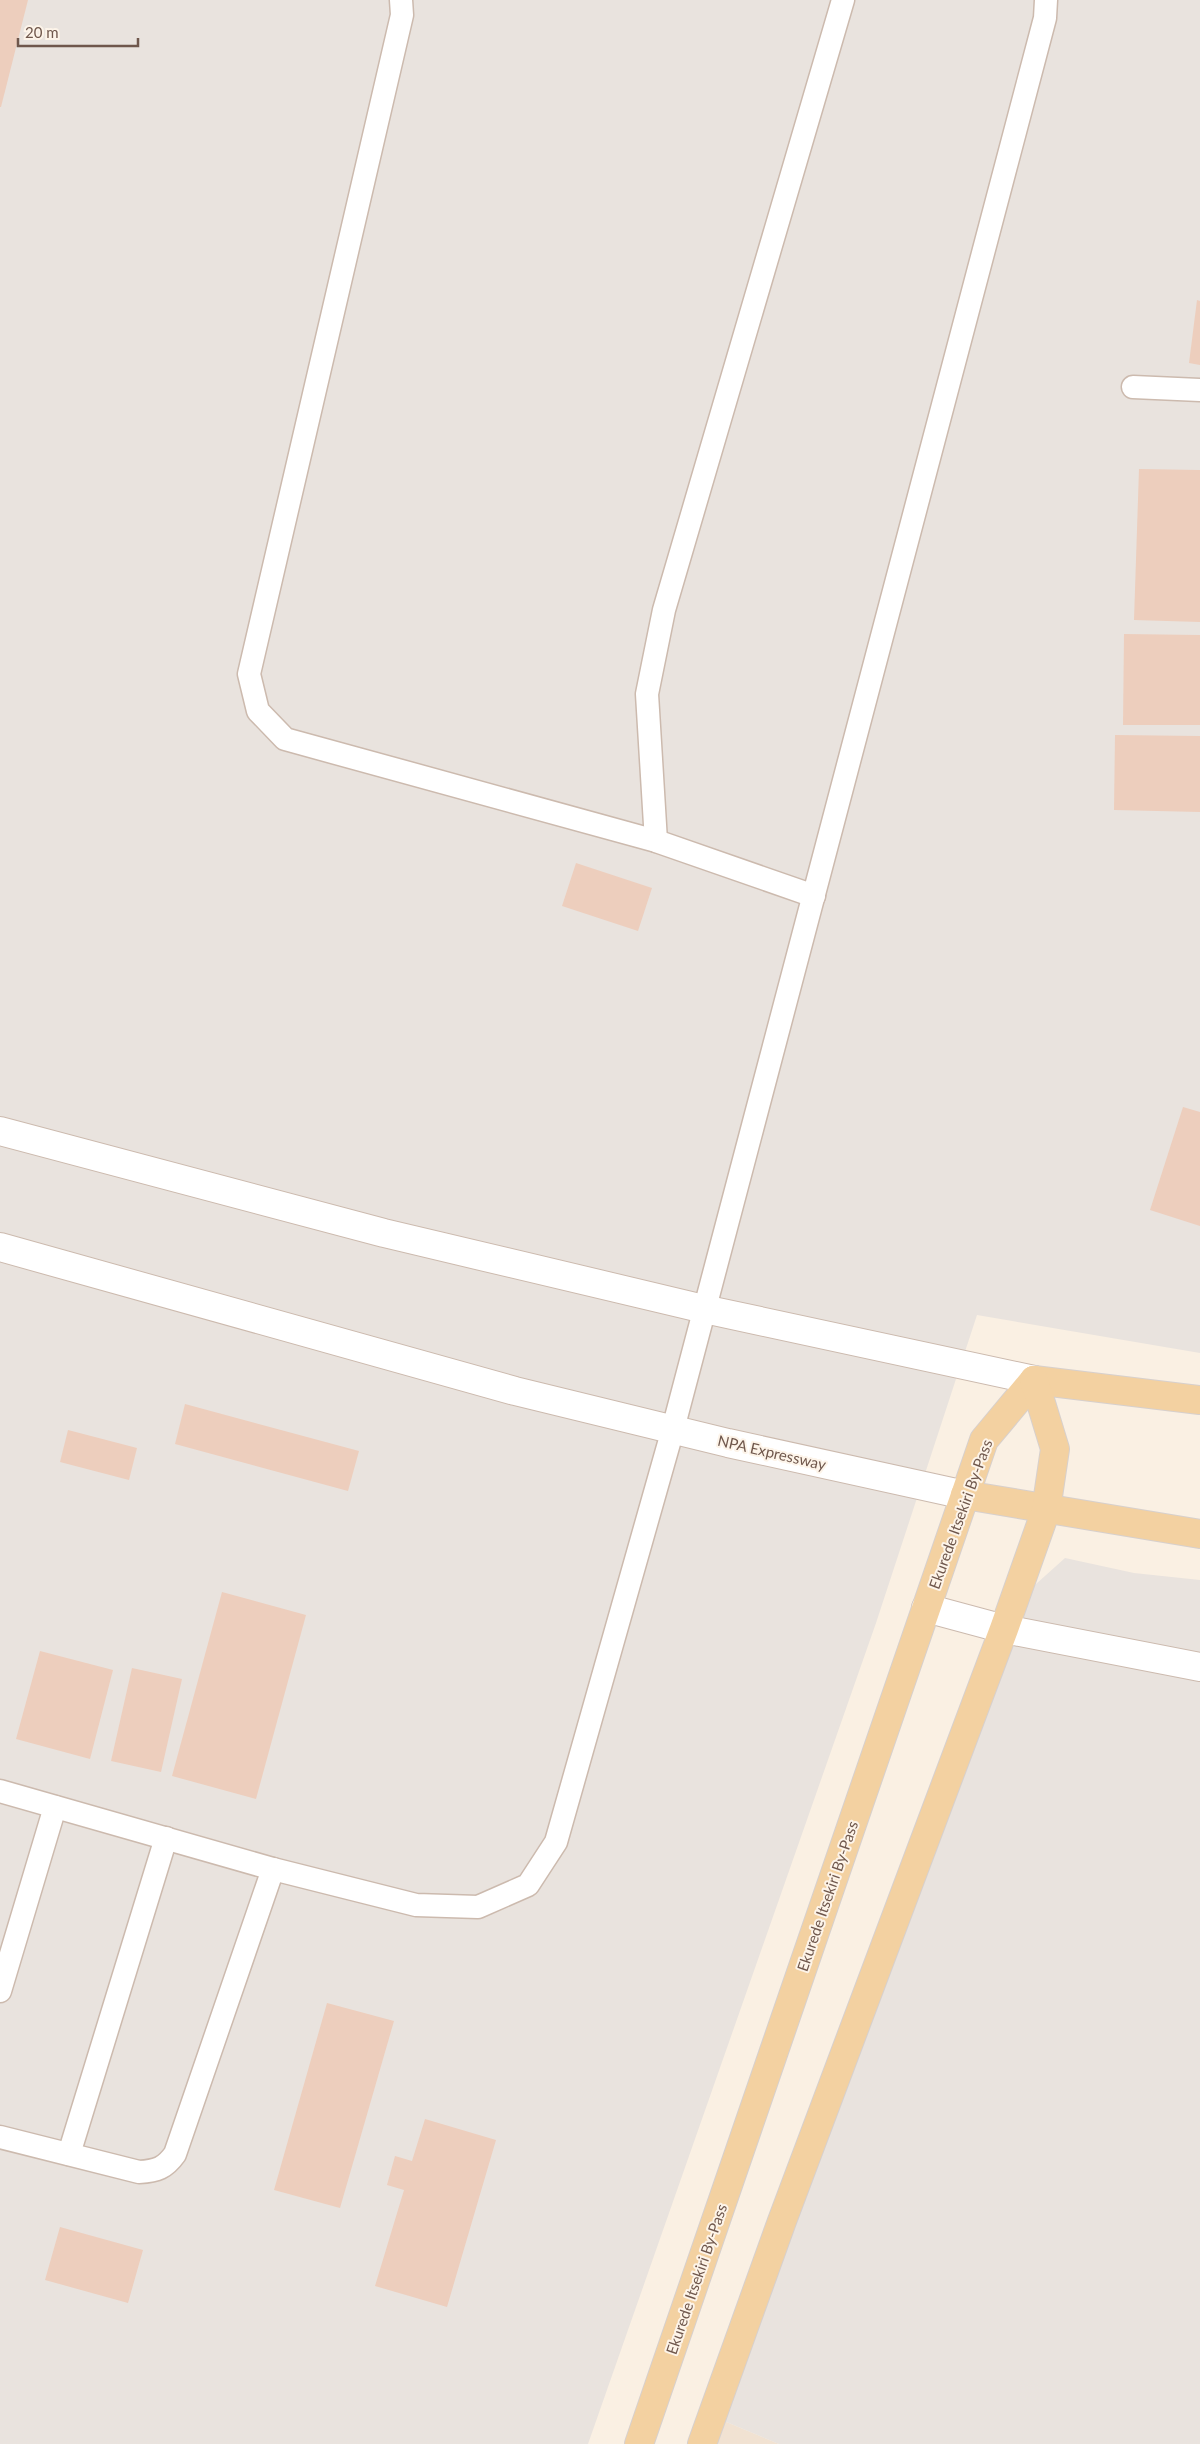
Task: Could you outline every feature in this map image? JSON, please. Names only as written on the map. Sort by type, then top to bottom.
[{"type":"main road","points":[[702,2444],[782,2221],[1004,1629],[1046,1510],[1055,1449],[1034,1380],[1200,1400]]},
{"type":"main road","name":"Ekurede Itsekiri By-Pass","points":[[639,2444],[984,1440],[1034,1380]]},
{"type":"main road","name":"NPA Expressway","points":[[966,1495],[1046,1510],[1200,1534]]},
{"type":"street","points":[[0,1131],[384,1233],[704,1310],[1034,1380]]},
{"type":"street","name":"NPA Expressway","points":[[0,1247],[515,1392],[673,1430],[966,1495]]},
{"type":"street","points":[[926,1608],[1004,1629],[1200,1667]]},
{"type":"lane","points":[[401,0],[402,15],[249,674],[258,711],[285,740],[656,840],[814,896]]},
{"type":"lane","points":[[656,840],[647,694],[664,610],[843,0]]},
{"type":"lane","points":[[0,1791],[273,1869],[416,1905],[478,1907],[528,1885],[556,1842],[673,1430],[1045,18],[1046,0]]},
{"type":"lane","points":[[1133,387],[1200,390]]},
{"type":"lane","points":[[0,1991],[55,1807]]},
{"type":"lane","points":[[69,2154],[166,1838]]},
{"type":"lane","points":[[0,2137],[139,2172],[156,2170],[168,2164],[175,2154],[273,1869]]},
{"type":"shaded area","points":[[0,0],[1200,0],[1200,1353],[977,1315],[876,1623],[588,2444],[0,2444]]},
{"type":"shaded area","points":[[1065,1558],[1134,1573],[1200,1580],[1200,2444],[779,2444],[724,2421],[973,1719],[1026,1593]]},
{"type":"shaded area","points":[[724,2421],[779,2444],[716,2444]]},
{"type":"building","points":[[0,0],[28,0],[1,107],[0,107]]},
{"type":"building","points":[[1197,300],[1200,301],[1200,365],[1189,363]]},
{"type":"building","points":[[1139,469],[1200,470],[1200,622],[1134,620]]},
{"type":"building","points":[[1124,634],[1200,635],[1200,725],[1123,725]]},
{"type":"building","points":[[1115,735],[1200,736],[1200,812],[1114,810]]},
{"type":"building","points":[[576,863],[652,888],[638,931],[562,906]]},
{"type":"building","points":[[1183,1107],[1200,1112],[1200,1226],[1150,1210]]},
{"type":"building","points":[[185,1404],[359,1451],[348,1491],[175,1444]]},
{"type":"building","points":[[68,1430],[137,1448],[129,1480],[60,1462]]},
{"type":"building","points":[[222,1592],[306,1615],[256,1799],[172,1776]]},
{"type":"building","points":[[40,1651],[113,1670],[90,1759],[16,1739]]},
{"type":"building","points":[[132,1668],[182,1679],[161,1772],[111,1761]]},
{"type":"building","points":[[327,2003],[394,2021],[340,2208],[274,2190]]},
{"type":"building","points":[[425,2119],[496,2140],[447,2307],[375,2286],[404,2190],[387,2185],[395,2156],[412,2161]]},
{"type":"building","points":[[60,2227],[143,2250],[128,2303],[45,2280]]}]
